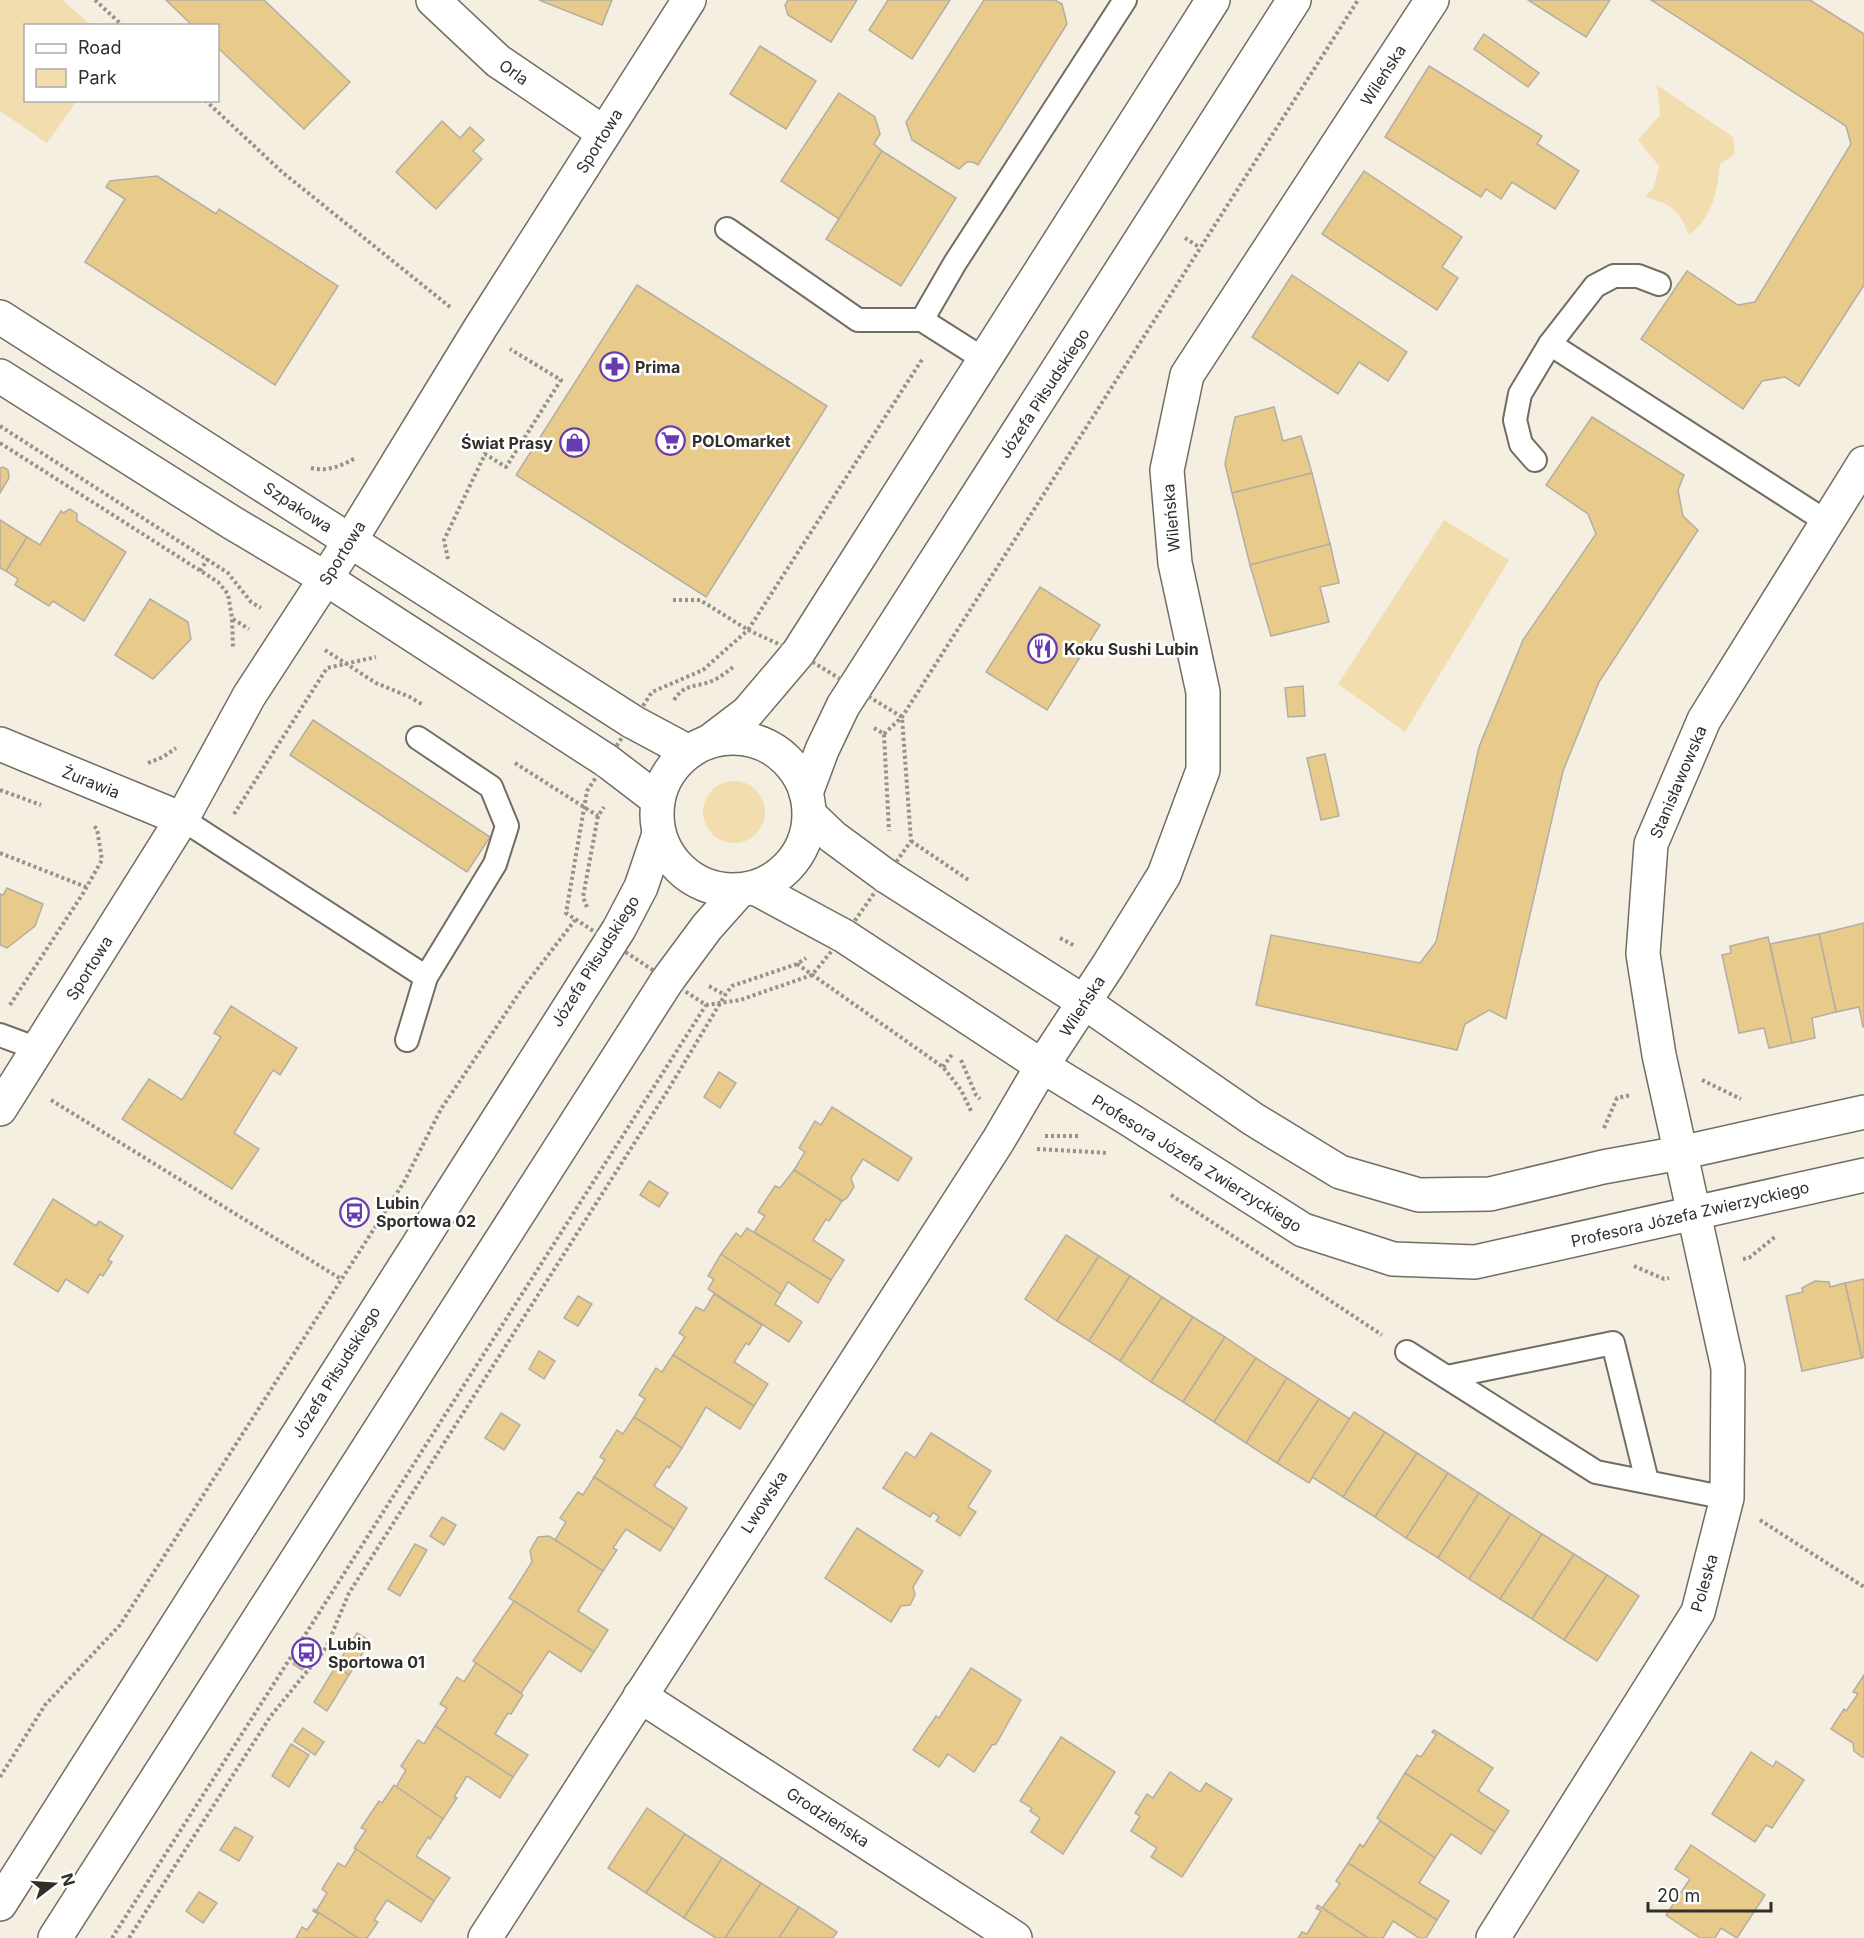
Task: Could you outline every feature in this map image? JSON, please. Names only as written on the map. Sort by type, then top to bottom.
[{"type":"street","name":"Orla","points":[[434,0],[498,61],[604,133]]},
{"type":"street","name":"Sportowa","points":[[0,1109],[182,819],[249,696],[350,541],[473,339],[689,0]]},
{"type":"street","points":[[747,889],[713,888],[689,877],[670,858],[659,834],[657,817],[658,800],[664,781],[674,765],[748,712],[798,652],[1213,0]]},
{"type":"street","name":"Józefa Piłsudskiego","points":[[808,804],[822,750],[843,706],[1294,0]]},
{"type":"street","name":"Wileńska","points":[[1042,1066],[1164,875],[1203,770],[1203,692],[1175,563],[1167,470],[1187,375],[1432,0]]},
{"type":"street","name":"Szpakowa","points":[[0,317],[623,716],[654,733],[699,746]]},
{"type":"street","points":[[0,376],[231,522],[325,578],[626,775],[658,800]]},
{"type":"street","name":"Stanisławowska","points":[[1694,1212],[1659,1054],[1643,954],[1651,844],[1704,720],[1864,463]]},
{"type":"street","points":[[699,746],[734,738],[758,742],[779,753],[796,771],[808,804],[833,837],[886,876],[1084,1002],[1253,1119],[1340,1173],[1419,1195],[1490,1194],[1603,1167],[1680,1153],[1864,1112]]},
{"type":"street","name":"Żurawia","points":[[0,744],[182,819]]},
{"type":"street","points":[[55,1938],[677,966],[707,927],[747,889],[777,877],[794,861],[806,839],[808,804]]},
{"type":"street","name":"Józefa Piłsudskiego","points":[[0,1904],[619,928],[641,887],[659,834]]},
{"type":"street","name":"Profesora Józefa Zwierzyckiego","points":[[747,889],[826,926],[1042,1066],[1303,1230],[1393,1259],[1475,1262],[1864,1175]]},
{"type":"street","name":"Lwowska","points":[[485,1938],[1003,1131],[1042,1066]]},
{"type":"street","name":"Poleska","points":[[1493,1938],[1698,1612],[1727,1498],[1728,1368],[1694,1212]]},
{"type":"street","name":"Grodzieńska","points":[[640,1696],[1015,1938]]},
{"type":"lane","points":[[922,320],[955,263],[1125,0]]},
{"type":"lane","points":[[728,229],[858,320],[922,320],[985,360]]},
{"type":"lane","points":[[1535,460],[1521,444],[1515,420],[1520,394],[1550,344],[1595,286],[1614,276],[1638,276],[1659,284]]},
{"type":"lane","points":[[1550,344],[1827,522]]},
{"type":"lane","points":[[407,1040],[426,977],[495,864],[507,826],[491,787],[418,738]]},
{"type":"lane","points":[[182,819],[426,977]]},
{"type":"lane","points":[[0,1035],[38,1049]]},
{"type":"lane","points":[[1448,1377],[1613,1343],[1647,1480]]},
{"type":"lane","points":[[1407,1352],[1596,1472],[1647,1480],[1727,1498]]},
{"type":"path","points":[[95,0],[121,24]]},
{"type":"path","points":[[884,734],[902,717],[1358,0]]},
{"type":"path","points":[[0,443],[218,582],[228,594],[234,658]]},
{"type":"path","points":[[303,466],[316,469],[342,466],[364,453]]},
{"type":"path","points":[[654,733],[680,691],[714,680],[736,666]]},
{"type":"path","points":[[843,706],[884,734]]},
{"type":"path","points":[[868,863],[890,830],[884,734]]},
{"type":"path","points":[[144,764],[163,757],[178,746]]},
{"type":"path","points":[[619,928],[587,907],[583,897],[598,816],[626,775]]},
{"type":"path","points":[[6,1011],[102,860],[97,829],[82,817],[95,783]]},
{"type":"path","points":[[0,1777],[45,1705],[120,1625],[404,1182],[441,1109],[522,989],[575,920],[566,913],[587,791]]},
{"type":"path","points":[[911,841],[971,882]]},
{"type":"path","points":[[0,853],[86,887]]},
{"type":"path","points":[[129,1938],[270,1717],[326,1648],[349,1593],[668,1090],[725,995],[732,986],[797,964],[806,958],[826,926]]},
{"type":"path","points":[[1050,933],[1109,964]]},
{"type":"path","points":[[797,964],[943,1067],[961,1090],[982,1128],[1003,1131]]},
{"type":"path","points":[[677,966],[725,995]]},
{"type":"path","points":[[818,967],[828,973]]},
{"type":"path","points":[[112,1938],[706,1005]]},
{"type":"path","points":[[945,1045],[955,1051],[976,1095],[1014,1147],[1108,1153]]},
{"type":"path","points":[[1602,1134],[1617,1098],[1701,1079],[1744,1101]]},
{"type":"path","points":[[18,1080],[341,1280]]},
{"type":"path","points":[[1168,1192],[1407,1352]]},
{"type":"path","points":[[1727,1498],[1864,1587]]},
{"type":"green space","points":[[0,0],[62,0],[90,24],[24,24],[24,102],[76,102],[47,143],[0,111]]},
{"type":"green space","points":[[1657,85],[1733,137],[1735,154],[1720,164],[1709,212],[1689,235],[1678,213],[1668,205],[1645,197],[1654,187],[1659,166],[1638,140],[1660,115]]},
{"type":"green space","points":[[1444,520],[1509,560],[1405,732],[1338,684]]},
{"type":"green space","points":[[734,781],[746,783],[756,790],[763,800],[765,812],[763,824],[756,834],[746,841],[734,843],[722,841],[712,834],[705,824],[703,812],[705,800],[712,790],[722,783]]},
{"type":"building","points":[[166,0],[264,0],[350,82],[304,129],[219,49],[219,24],[191,24]]},
{"type":"building","points":[[539,0],[612,0],[602,25]]},
{"type":"building","points":[[788,0],[857,0],[831,42],[788,15],[785,5]]},
{"type":"building","points":[[888,0],[950,0],[912,59],[869,30]]},
{"type":"building","points":[[984,0],[1055,0],[1062,4],[1067,24],[978,165],[967,162],[959,169],[912,140],[906,122]]},
{"type":"building","points":[[1528,0],[1610,0],[1586,37]]},
{"type":"building","points":[[1651,0],[1810,0],[1864,34],[1864,285],[1799,386],[1785,377],[1762,381],[1743,409],[1641,339],[1687,271],[1738,305],[1755,302],[1851,144],[1846,126]]},
{"type":"building","points":[[1484,34],[1539,73],[1528,87],[1474,49]]},
{"type":"building","points":[[760,46],[816,81],[786,129],[730,94]]},
{"type":"building","points":[[1429,66],[1542,136],[1537,144],[1579,171],[1555,209],[1512,182],[1501,199],[1486,189],[1481,197],[1385,137]]},
{"type":"building","points":[[839,93],[875,117],[880,134],[874,144],[882,151],[839,219],[781,181]]},
{"type":"building","points":[[442,121],[460,138],[470,127],[484,140],[473,151],[482,159],[436,209],[396,172]]},
{"type":"building","points":[[882,151],[956,198],[901,286],[826,239]]},
{"type":"building","points":[[1364,171],[1462,237],[1442,267],[1458,278],[1437,310],[1322,234]]},
{"type":"building","points":[[157,176],[216,214],[219,209],[338,286],[275,385],[85,262],[125,199],[106,187],[110,181]]},
{"type":"building","points":[[1292,275],[1407,352],[1388,381],[1359,362],[1338,394],[1252,337]]},
{"type":"building","name":"POLOmarket","points":[[637,285],[827,406],[706,597],[516,475]]},
{"type":"building","points":[[1274,407],[1283,441],[1301,436],[1312,473],[1232,493],[1225,464],[1235,417]]},
{"type":"building","points":[[1592,417],[1684,475],[1678,490],[1683,516],[1698,530],[1599,682],[1563,771],[1506,1019],[1489,1010],[1465,1024],[1457,1050],[1256,1005],[1271,935],[1420,963],[1436,942],[1479,747],[1523,640],[1596,534],[1588,514],[1546,485]]},
{"type":"building","points":[[0,468],[8,470],[9,478],[0,493]]},
{"type":"building","points":[[1312,473],[1330,544],[1250,565],[1232,493]]},
{"type":"building","points":[[70,509],[77,514],[77,521],[126,552],[84,621],[53,601],[49,606],[15,585],[18,579],[6,571],[27,537],[40,545],[61,511],[63,513]]},
{"type":"building","points":[[0,520],[27,537],[6,571],[0,568]]},
{"type":"building","points":[[1330,544],[1339,583],[1320,587],[1329,622],[1271,636],[1250,565]]},
{"type":"building","name":"Koku Sushi Lubin","points":[[1040,587],[1100,625],[1047,710],[986,672]]},
{"type":"building","points":[[150,599],[188,622],[191,639],[153,679],[115,655]]},
{"type":"building","points":[[1303,686],[1305,716],[1288,717],[1285,688]]},
{"type":"building","points":[[313,720],[490,837],[467,872],[290,755]]},
{"type":"building","points":[[1325,754],[1339,816],[1321,820],[1307,758]]},
{"type":"building","points":[[7,888],[43,904],[35,926],[7,948],[0,945],[0,894],[3,895]]},
{"type":"building","points":[[1864,923],[1863,1027],[1859,1007],[1836,1012],[1819,934]]},
{"type":"building","points":[[1819,934],[1836,1012],[1812,1018],[1815,1038],[1792,1043],[1770,944]]},
{"type":"building","points":[[1768,937],[1792,1043],[1769,1048],[1764,1028],[1739,1033],[1722,955],[1731,953],[1730,946]]},
{"type":"building","points":[[231,1006],[297,1048],[280,1075],[273,1070],[234,1133],[259,1149],[232,1189],[122,1119],[149,1079],[182,1100],[221,1037],[214,1033]]},
{"type":"building","points":[[719,1072],[736,1083],[720,1108],[704,1097]]},
{"type":"building","points":[[832,1107],[912,1158],[898,1181],[863,1159],[851,1178],[854,1187],[847,1198],[842,1201],[794,1170],[805,1152],[799,1148],[815,1121],[821,1125]]},
{"type":"building","points":[[794,1170],[842,1201],[829,1221],[826,1219],[813,1240],[844,1260],[831,1280],[754,1232],[765,1216],[758,1212],[775,1186],[780,1188]]},
{"type":"building","points":[[649,1181],[668,1193],[659,1207],[640,1195]]},
{"type":"building","points":[[53,1199],[96,1226],[99,1221],[123,1236],[108,1260],[112,1262],[103,1276],[100,1274],[88,1293],[66,1279],[58,1292],[14,1264]]},
{"type":"building","points":[[747,1228],[831,1280],[818,1303],[788,1282],[781,1294],[721,1254],[736,1233],[741,1237]]},
{"type":"building","points":[[1066,1235],[1099,1256],[1057,1321],[1025,1299]]},
{"type":"building","points":[[721,1254],[781,1294],[775,1304],[802,1322],[789,1342],[708,1289],[714,1279],[708,1276]]},
{"type":"building","points":[[1099,1256],[1130,1276],[1089,1341],[1057,1321]]},
{"type":"building","points":[[1130,1276],[1162,1297],[1120,1361],[1089,1341]]},
{"type":"building","points":[[1864,1279],[1864,1357],[1862,1358],[1845,1283]]},
{"type":"building","points":[[1815,1281],[1829,1282],[1830,1287],[1845,1283],[1862,1358],[1802,1371],[1786,1296],[1803,1292],[1802,1288]]},
{"type":"building","points":[[714,1294],[762,1325],[749,1345],[746,1343],[734,1362],[768,1384],[754,1406],[673,1355],[685,1337],[679,1333],[696,1307],[704,1311]]},
{"type":"building","points":[[578,1296],[592,1304],[578,1326],[564,1318]]},
{"type":"building","points":[[1162,1297],[1193,1317],[1151,1382],[1120,1361]]},
{"type":"building","points":[[1193,1317],[1225,1337],[1183,1402],[1151,1382]]},
{"type":"building","points":[[1225,1337],[1256,1358],[1214,1422],[1183,1402]]},
{"type":"building","points":[[539,1351],[555,1361],[544,1379],[529,1369]]},
{"type":"building","points":[[673,1355],[754,1406],[740,1429],[706,1407],[682,1448],[634,1417],[645,1399],[639,1395],[656,1368],[662,1372]]},
{"type":"building","points":[[1256,1358],[1287,1378],[1246,1443],[1214,1422]]},
{"type":"building","points":[[1287,1378],[1319,1399],[1277,1463],[1246,1443]]},
{"type":"building","points":[[1319,1399],[1350,1419],[1309,1483],[1277,1463]]},
{"type":"building","points":[[1354,1412],[1385,1432],[1343,1497],[1312,1477]]},
{"type":"building","points":[[501,1413],[520,1425],[504,1450],[485,1438]]},
{"type":"building","points":[[634,1417],[682,1448],[654,1486],[687,1508],[674,1529],[594,1477],[605,1460],[600,1457],[617,1430],[623,1434]]},
{"type":"building","points":[[1385,1432],[1417,1453],[1375,1517],[1343,1497]]},
{"type":"building","points":[[931,1433],[991,1471],[968,1507],[976,1512],[960,1536],[936,1521],[939,1517],[933,1512],[930,1517],[883,1488],[906,1452],[915,1458]]},
{"type":"building","points":[[1417,1453],[1448,1473],[1406,1538],[1375,1517]]},
{"type":"building","points":[[1448,1473],[1479,1493],[1438,1558],[1406,1538]]},
{"type":"building","points":[[594,1477],[674,1529],[660,1551],[626,1529],[613,1548],[617,1550],[603,1571],[555,1540],[566,1522],[560,1518],[578,1492],[583,1495]]},
{"type":"building","points":[[1479,1493],[1511,1514],[1469,1579],[1438,1558]]},
{"type":"building","points":[[1511,1514],[1542,1534],[1500,1599],[1469,1579]]},
{"type":"building","points":[[442,1517],[456,1525],[444,1545],[430,1536]]},
{"type":"building","points":[[857,1528],[923,1571],[913,1587],[915,1595],[910,1605],[901,1606],[891,1622],[825,1578]]},
{"type":"building","points":[[1542,1534],[1574,1554],[1532,1619],[1500,1599]]},
{"type":"building","points":[[549,1536],[603,1571],[578,1611],[608,1630],[594,1652],[509,1598],[532,1562],[530,1551],[538,1537]]},
{"type":"building","points":[[415,1544],[427,1550],[400,1596],[388,1589]]},
{"type":"building","points":[[1574,1554],[1607,1575],[1564,1640],[1532,1619]]},
{"type":"building","points":[[1607,1575],[1639,1596],[1597,1661],[1564,1640]]},
{"type":"building","points":[[514,1601],[594,1652],[581,1672],[549,1651],[521,1693],[473,1661]]},
{"type":"building","points":[[357,1633],[370,1641],[349,1675],[336,1666]]},
{"type":"building","points":[[309,1641],[318,1646],[302,1670],[293,1664]]},
{"type":"building","points":[[476,1663],[523,1695],[495,1734],[528,1755],[513,1777],[435,1726],[447,1708],[440,1704],[457,1677],[464,1682]]},
{"type":"building","points":[[336,1666],[349,1675],[327,1711],[314,1702]]},
{"type":"building","points":[[971,1668],[1021,1700],[996,1744],[992,1745],[974,1772],[948,1754],[939,1767],[913,1750],[936,1716],[939,1718]]},
{"type":"building","points":[[1864,1675],[1864,1757],[1862,1757],[1854,1751],[1853,1743],[1831,1729],[1844,1709],[1846,1711],[1858,1694],[1853,1692]]},
{"type":"building","points":[[435,1726],[513,1777],[500,1798],[467,1776],[454,1797],[457,1798],[443,1819],[396,1787],[406,1770],[401,1766],[418,1740],[424,1744]]},
{"type":"building","points":[[303,1728],[324,1742],[315,1755],[294,1741]]},
{"type":"building","points":[[1434,1730],[1493,1768],[1478,1791],[1509,1811],[1495,1832],[1405,1773],[1417,1755],[1421,1757],[1436,1735],[1432,1732]]},
{"type":"building","points":[[1061,1737],[1115,1772],[1063,1854],[1031,1832],[1040,1818],[1030,1811],[1032,1808],[1020,1801]]},
{"type":"building","points":[[291,1744],[309,1755],[289,1787],[272,1776]]},
{"type":"building","points":[[1751,1752],[1773,1767],[1776,1761],[1804,1780],[1772,1828],[1766,1825],[1755,1842],[1712,1814]]},
{"type":"building","points":[[1170,1772],[1200,1792],[1206,1783],[1232,1799],[1182,1877],[1151,1857],[1157,1848],[1131,1831],[1140,1816],[1135,1813],[1147,1794],[1153,1798]]},
{"type":"building","points":[[1405,1773],[1495,1832],[1481,1854],[1451,1834],[1435,1858],[1377,1818]]},
{"type":"building","points":[[394,1785],[443,1819],[416,1856],[450,1878],[434,1901],[354,1848],[366,1830],[361,1828],[379,1801],[382,1803]]},
{"type":"building","points":[[647,1808],[685,1834],[646,1893],[608,1868]]},
{"type":"building","points":[[1380,1821],[1435,1858],[1419,1883],[1449,1901],[1437,1920],[1348,1863],[1360,1844],[1363,1847]]},
{"type":"building","points":[[235,1827],[253,1837],[239,1861],[220,1850]]},
{"type":"building","points":[[685,1834],[722,1858],[684,1918],[646,1893]]},
{"type":"building","points":[[1691,1845],[1765,1895],[1737,1938],[1721,1928],[1715,1938],[1700,1938],[1666,1915],[1690,1879],[1675,1869]]},
{"type":"building","points":[[356,1849],[434,1901],[421,1922],[387,1900],[374,1920],[378,1922],[367,1938],[358,1938],[316,1911],[327,1893],[322,1889],[338,1863],[345,1867]]},
{"type":"building","points":[[722,1858],[761,1883],[725,1938],[716,1938],[684,1918]]},
{"type":"building","points":[[1348,1863],[1437,1920],[1426,1938],[1419,1938],[1393,1921],[1383,1938],[1368,1938],[1322,1908],[1340,1884],[1336,1881]]},
{"type":"building","points":[[761,1883],[799,1907],[779,1938],[725,1938]]},
{"type":"building","points":[[199,1892],[217,1903],[203,1923],[186,1911]]},
{"type":"building","points":[[1318,1905],[1368,1938],[1298,1938],[1302,1932],[1307,1934],[1321,1911],[1316,1908]]},
{"type":"building","points":[[799,1907],[837,1932],[833,1938],[779,1938]]},
{"type":"building","points":[[314,1909],[358,1938],[296,1938],[302,1927],[307,1930],[318,1914],[313,1911]]},
{"type":"place","name":"Prima","points":[[614,367]]},
{"type":"place","name":"POLOmarket","points":[[671,441]]},
{"type":"place","name":"Świat Prasy","points":[[574,443]]},
{"type":"place","name":"Koku Sushi Lubin","points":[[1043,649]]},
{"type":"place","name":"Lubin Sportowa 02","points":[[355,1212]]},
{"type":"place","name":"Lubin Sportowa 01","points":[[307,1653]]}]
